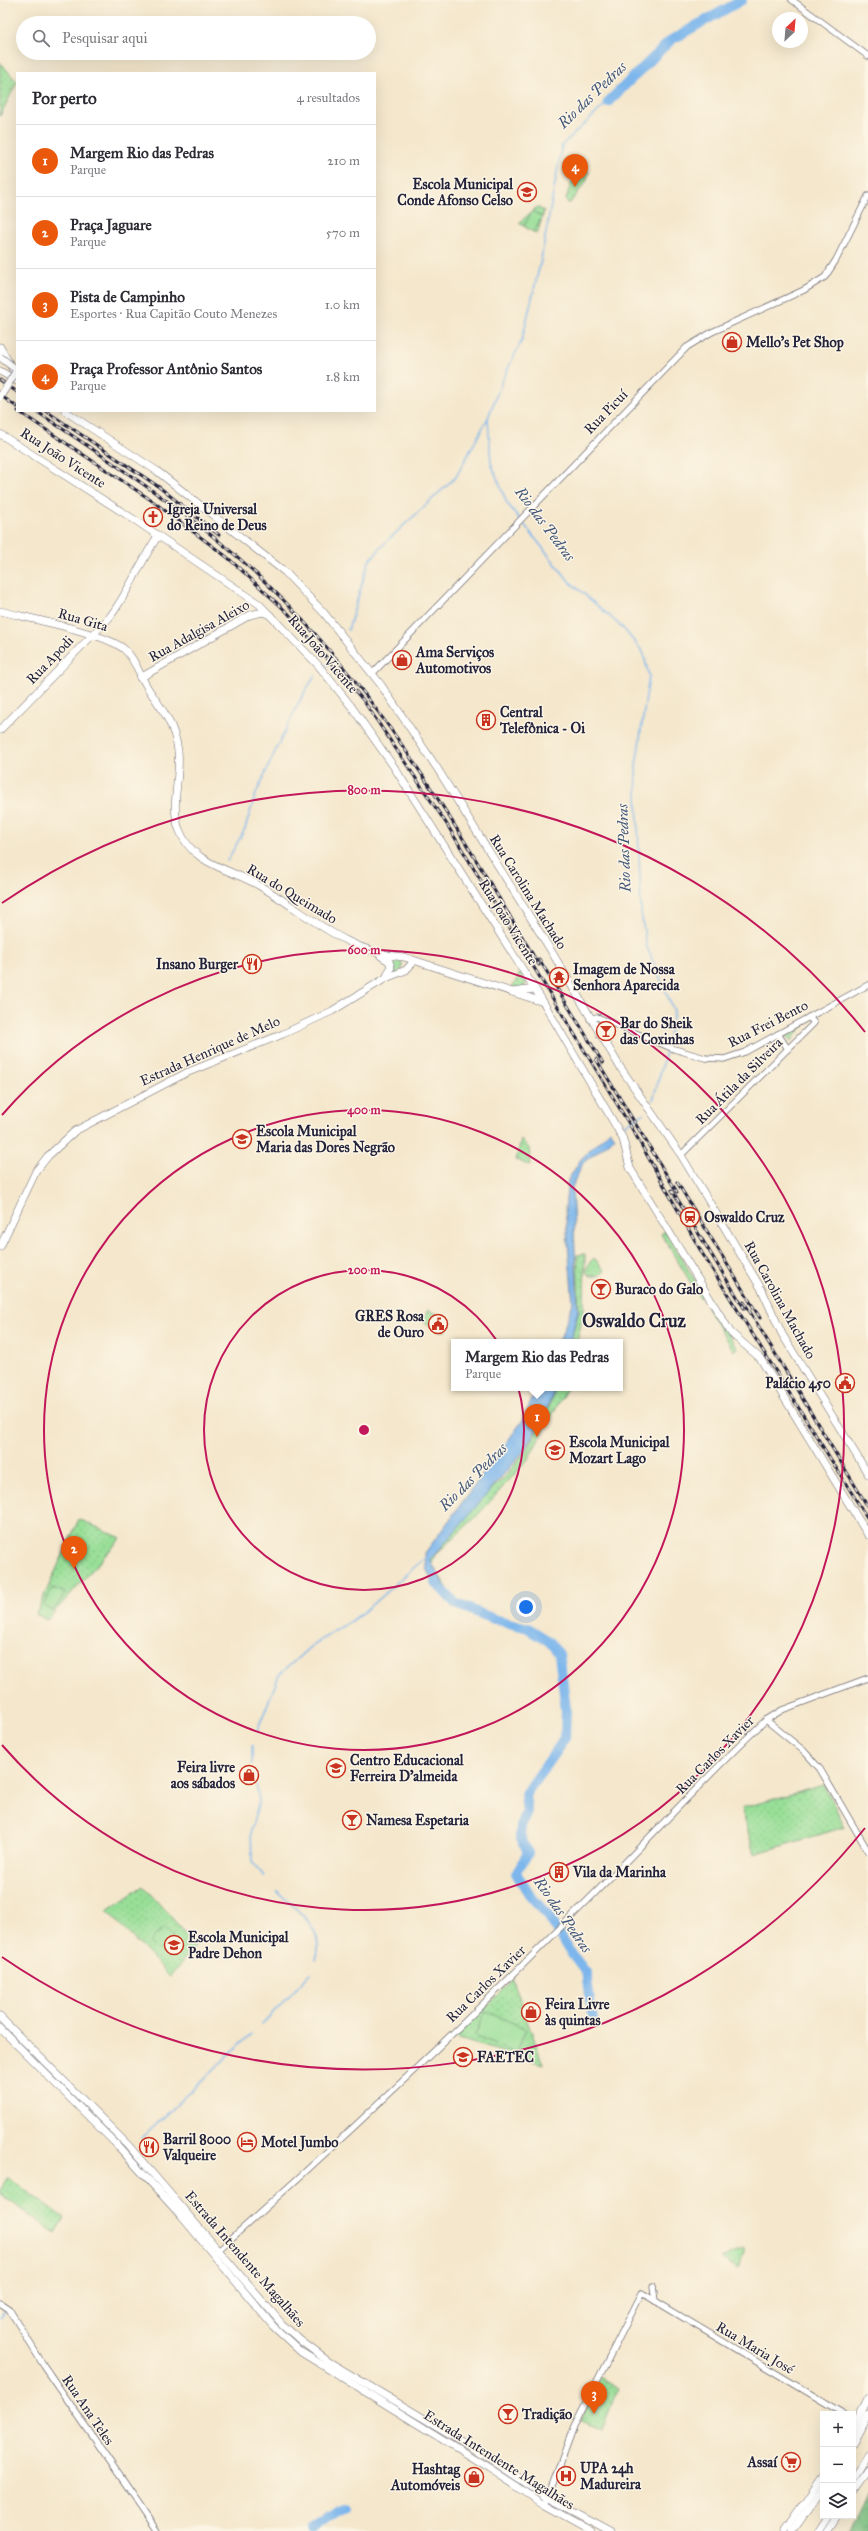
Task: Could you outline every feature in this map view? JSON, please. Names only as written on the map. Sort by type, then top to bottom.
[{"type":"main road","points":[[0,348],[16,375]]},
{"type":"main road","points":[[0,357],[16,369]]},
{"type":"main road","points":[[0,371],[16,380]]},
{"type":"main road","points":[[0,397],[16,372]]},
{"type":"main road","name":"Rua Carolina Machado","points":[[67,412],[151,467],[244,538],[296,581],[372,674],[437,768],[550,949],[585,1011],[593,1018],[595,1027],[600,1035],[681,1155],[762,1290],[782,1334],[868,1474]]},
{"type":"main road","name":"Rua João Vicente","points":[[0,434],[253,599],[313,659],[352,706],[427,820],[543,1002],[623,1139],[630,1168],[731,1333],[738,1341],[752,1349],[760,1358],[868,1535]]},
{"type":"main road","name":"Rua Apodi","points":[[0,730],[93,635],[117,606],[138,566],[158,536]]},
{"type":"main road","points":[[250,615],[254,607],[253,599]]},
{"type":"main road","name":"Rua Gita","points":[[0,611],[93,635],[124,649],[140,678]]},
{"type":"main road","name":"Rua Adalgisa Aleixo","points":[[140,678],[250,615],[263,612],[271,616]]},
{"type":"main road","name":"Rua do Queimado","points":[[140,678],[168,718],[174,730],[179,774],[176,820],[185,843],[193,852],[202,859],[262,887],[327,931],[381,956],[424,963],[510,992]]},
{"type":"main road","points":[[381,956],[388,961],[391,967],[386,978]]},
{"type":"main road","name":"Estrada Henrique de Melo","points":[[0,1247],[33,1176],[48,1156],[75,1131],[186,1073],[283,1034],[332,1011],[386,978],[406,970],[414,961]]},
{"type":"main road","points":[[510,992],[534,989]]},
{"type":"main road","points":[[510,992],[543,1002]]},
{"type":"main road","points":[[600,1035],[604,1024]]},
{"type":"main road","name":"Estrada Intendente Magalhães","points":[[0,2017],[128,2146],[219,2249],[282,2324],[309,2348],[334,2366],[477,2450],[547,2497],[611,2531]]},
{"type":"main road","name":"Estrada Intendente Magalhães","points":[[0,2028],[117,2145],[273,2326],[301,2352],[489,2468],[545,2505],[592,2531]]},
{"type":"main road","points":[[856,2418],[868,2398]]},
{"type":"main road","points":[[856,2437],[868,2414]]},
{"type":"main road","points":[[856,2475],[868,2456]]},
{"type":"main road","points":[[856,2488],[868,2472]]},
{"type":"main road","points":[[784,2531],[820,2479]]},
{"type":"main road","points":[[792,2531],[820,2491]]},
{"type":"main road","points":[[818,2531],[826,2519]]},
{"type":"main road","points":[[827,2531],[834,2519]]},
{"type":"street","points":[[792,0],[868,56]]},
{"type":"street","name":"Rua Picuí","points":[[372,674],[687,347],[712,332],[804,290],[825,277],[836,260],[868,196]]},
{"type":"street","name":"Rua Frei Bento","points":[[593,1018],[604,1024],[674,1049],[705,1058],[724,1059],[745,1052],[868,985]]},
{"type":"street","name":"Rua Átila da Silveira","points":[[681,1155],[814,1023],[809,1017]]},
{"type":"street","points":[[595,1027],[604,1024]]},
{"type":"street","points":[[778,1034],[788,1049]]},
{"type":"street","name":"Rua Carlos Xavier","points":[[213,2255],[360,2120],[554,1934],[766,1720],[782,1710],[868,1678]]},
{"type":"street","points":[[766,1720],[804,1751],[820,1769],[868,1851]]},
{"type":"street","points":[[653,2286],[655,2301]]},
{"type":"street","name":"Rua Maria José","points":[[547,2497],[574,2426],[642,2294],[839,2411]]},
{"type":"street","name":"Rua Ana Teles","points":[[0,2303],[9,2309],[44,2366],[158,2531]]},
{"type":"street","points":[[545,2505],[547,2497]]},
{"type":"green space","points":[[0,62],[16,81],[16,84],[0,116]]},
{"type":"green space","points":[[584,170],[589,172],[586,182],[569,204],[566,200],[570,185]]},
{"type":"green space","points":[[537,207],[544,211],[537,234],[519,223]]},
{"type":"green space","points":[[532,211],[542,217],[533,232],[524,226]]},
{"type":"green space","points":[[391,958],[402,962],[402,970],[394,974]]},
{"type":"green space","points":[[520,973],[526,982],[524,987],[512,988]]},
{"type":"green space","points":[[804,1024],[791,1041],[784,1033]]},
{"type":"green space","points":[[521,1140],[529,1148],[531,1166],[516,1160]]},
{"type":"green space","points":[[665,1231],[704,1295],[700,1298],[661,1234]]},
{"type":"green space","points":[[585,1254],[584,1310],[578,1339],[571,1339],[579,1310],[577,1255]]},
{"type":"green space","points":[[594,1258],[605,1271],[598,1276],[590,1276],[586,1271],[589,1263]]},
{"type":"green space","points":[[710,1304],[737,1348],[734,1351],[706,1307]]},
{"type":"green space","name":"GRES Rosa de Ouro","points":[[428,1310],[451,1320],[445,1331],[440,1331],[422,1321]]},
{"type":"green space","points":[[555,1391],[565,1391],[528,1459],[478,1515],[435,1555],[432,1564],[448,1589],[444,1591],[437,1583],[428,1556],[453,1524],[504,1478],[525,1452],[544,1418]]},
{"type":"green space","points":[[79,1519],[121,1538],[47,1620],[36,1614]]},
{"type":"green space","points":[[53,1588],[65,1593],[53,1611],[43,1606]]},
{"type":"green space","points":[[824,1785],[845,1827],[754,1854],[742,1808]]},
{"type":"green space","points":[[143,1886],[196,1945],[170,1977],[107,1911]]},
{"type":"green space","points":[[164,1928],[173,1937],[158,1951],[149,1942]]},
{"type":"green space","points":[[513,1980],[543,2064],[455,2038]]},
{"type":"green space","points":[[486,2011],[526,2029],[515,2053],[475,2035]]},
{"type":"green space","points":[[8,2178],[64,2218],[55,2233],[0,2194],[0,2190]]},
{"type":"green space","points":[[744,2249],[738,2269],[721,2258]]},
{"type":"green space","points":[[600,2377],[618,2387],[602,2430],[581,2421]]},
{"type":"green space","points":[[868,2487],[868,2531],[848,2531],[853,2519],[856,2519],[856,2513]]},
{"type":"water","points":[[610,1130],[615,1137],[583,1163],[572,1187],[578,1311],[571,1339],[560,1339],[573,1303],[565,1208],[568,1180],[581,1159]]},
{"type":"water","points":[[536,1391],[554,1391],[542,1420],[523,1452],[430,1560],[447,1590],[441,1594],[426,1569],[425,1553],[523,1420]]},
{"type":"waterway","name":"Rio das Pedras","points":[[608,102],[671,40],[742,0]]},
{"type":"waterway","name":"Rio das Pedras","points":[[608,102],[562,145],[541,260],[522,340],[502,381],[488,418],[491,463],[507,503],[569,581],[622,627],[643,652],[649,676],[636,766],[641,911],[646,945],[674,1011],[668,1044]]},
{"type":"waterway","points":[[348,630],[369,561],[386,542],[456,477],[488,418]]},
{"type":"waterway","points":[[326,666],[330,662]]},
{"type":"waterway","points":[[227,861],[245,829],[255,796],[274,754],[299,702],[315,675]]},
{"type":"waterway","name":"Rio das Pedras","points":[[653,1100],[667,1048]]},
{"type":"waterway","name":"Rio das Pedras","points":[[624,1125],[643,1114]]},
{"type":"waterway","points":[[257,1731],[279,1675],[311,1646],[360,1615],[426,1557]]},
{"type":"waterway","name":"Rio das Pedras","points":[[435,1582],[456,1604],[494,1619],[528,1628],[550,1642],[559,1654],[566,1709],[565,1738],[525,1795],[527,1812],[521,1826],[520,1836],[528,1853],[516,1873],[529,1894],[549,1917],[568,1949],[587,1974],[587,1984],[593,2021]]},
{"type":"waterway","points":[[252,1745],[252,1764]]},
{"type":"waterway","points":[[254,1774],[259,1801],[251,1830],[252,1862],[264,1876]]},
{"type":"waterway","points":[[277,1891],[308,1921],[314,1930],[318,1949],[316,1960]]},
{"type":"waterway","points":[[262,2024],[311,1973]]},
{"type":"waterway","points":[[141,2139],[251,2034]]},
{"type":"waterway","points":[[0,2318],[6,2310]]},
{"type":"waterway","points":[[312,2531],[345,2508]]},
{"type":"railway","points":[[0,380],[16,391]]},
{"type":"railway","points":[[0,395],[16,406]]},
{"type":"railway","points":[[19,412],[151,500],[227,557],[288,613],[363,700],[446,823],[634,1132],[702,1253],[868,1519]]},
{"type":"railway","points":[[37,412],[125,471],[211,535],[265,582],[306,624],[345,669],[381,715],[415,764],[447,813],[539,965]]},
{"type":"railway","points":[[47,412],[159,487],[219,535]]},
{"type":"railway","points":[[539,959],[603,1063]]},
{"type":"railway","points":[[596,1059],[677,1192]]},
{"type":"railway","points":[[677,1182],[760,1318]]},
{"type":"railway","points":[[672,1190],[744,1308]]},
{"type":"railway","points":[[744,1302],[868,1507]]},
{"type":"place","name":"Praça Professor Antônio Santos","points":[[575,187]]},
{"type":"place","name":"Escola Municipal Conde Afonso Celso","points":[[527,192]]},
{"type":"place","name":"Mello's Pet Shop","points":[[732,342]]},
{"type":"place","name":"Igreja Universal do Reino de Deus","points":[[153,517]]},
{"type":"place","name":"Ama Serviços Automotivos","points":[[402,660]]},
{"type":"place","name":"Central Telefônica - Oi","points":[[486,720]]},
{"type":"place","name":"Insano Burger","points":[[252,964]]},
{"type":"place","name":"Imagem de Nossa Senhora Aparecida","points":[[559,977]]},
{"type":"place","name":"Bar do Sheik das Coxinhas","points":[[606,1031]]},
{"type":"place","name":"Escola Municipal Maria das Dores Negrão","points":[[242,1139]]},
{"type":"place","name":"Oswaldo Cruz","points":[[690,1217]]},
{"type":"place","name":"Buraco do Galo","points":[[601,1289]]},
{"type":"place","name":"GRES Rosa de Ouro","points":[[438,1324]]},
{"type":"place","name":"Palácio 450","points":[[845,1383]]},
{"type":"place","name":"Margem Rio das Pedras","points":[[537,1437]]},
{"type":"place","name":"Escola Municipal Mozart Lago","points":[[555,1450]]},
{"type":"place","name":"Praça Jaguare","points":[[74,1569]]},
{"type":"place","name":"Centro Educacional Ferreira D'almeida","points":[[336,1768]]},
{"type":"place","name":"Feira livre aos sábados","points":[[249,1775]]},
{"type":"place","name":"Namesa Espetaria","points":[[352,1820]]},
{"type":"place","name":"Vila da Marinha","points":[[559,1872]]},
{"type":"place","name":"Escola Municipal Padre Dehon","points":[[174,1945]]},
{"type":"place","name":"Feira Livre às quintas","points":[[531,2012]]},
{"type":"place","name":"FAETEC","points":[[463,2057]]},
{"type":"place","name":"Motel Jumbo","points":[[247,2142]]},
{"type":"place","name":"Barril 8000 Valqueire","points":[[149,2147]]},
{"type":"place","name":"Tradição","points":[[508,2414]]},
{"type":"place","name":"Pista de Campinho","points":[[594,2414]]},
{"type":"place","name":"Assaí","points":[[791,2462]]},
{"type":"place","name":"UPA 24h Madureira","points":[[566,2476]]},
{"type":"place","name":"Hashtag Automóveis","points":[[474,2477]]},
{"type":"district","name":"Oswaldo Cruz","points":[[634,1321]]}]
